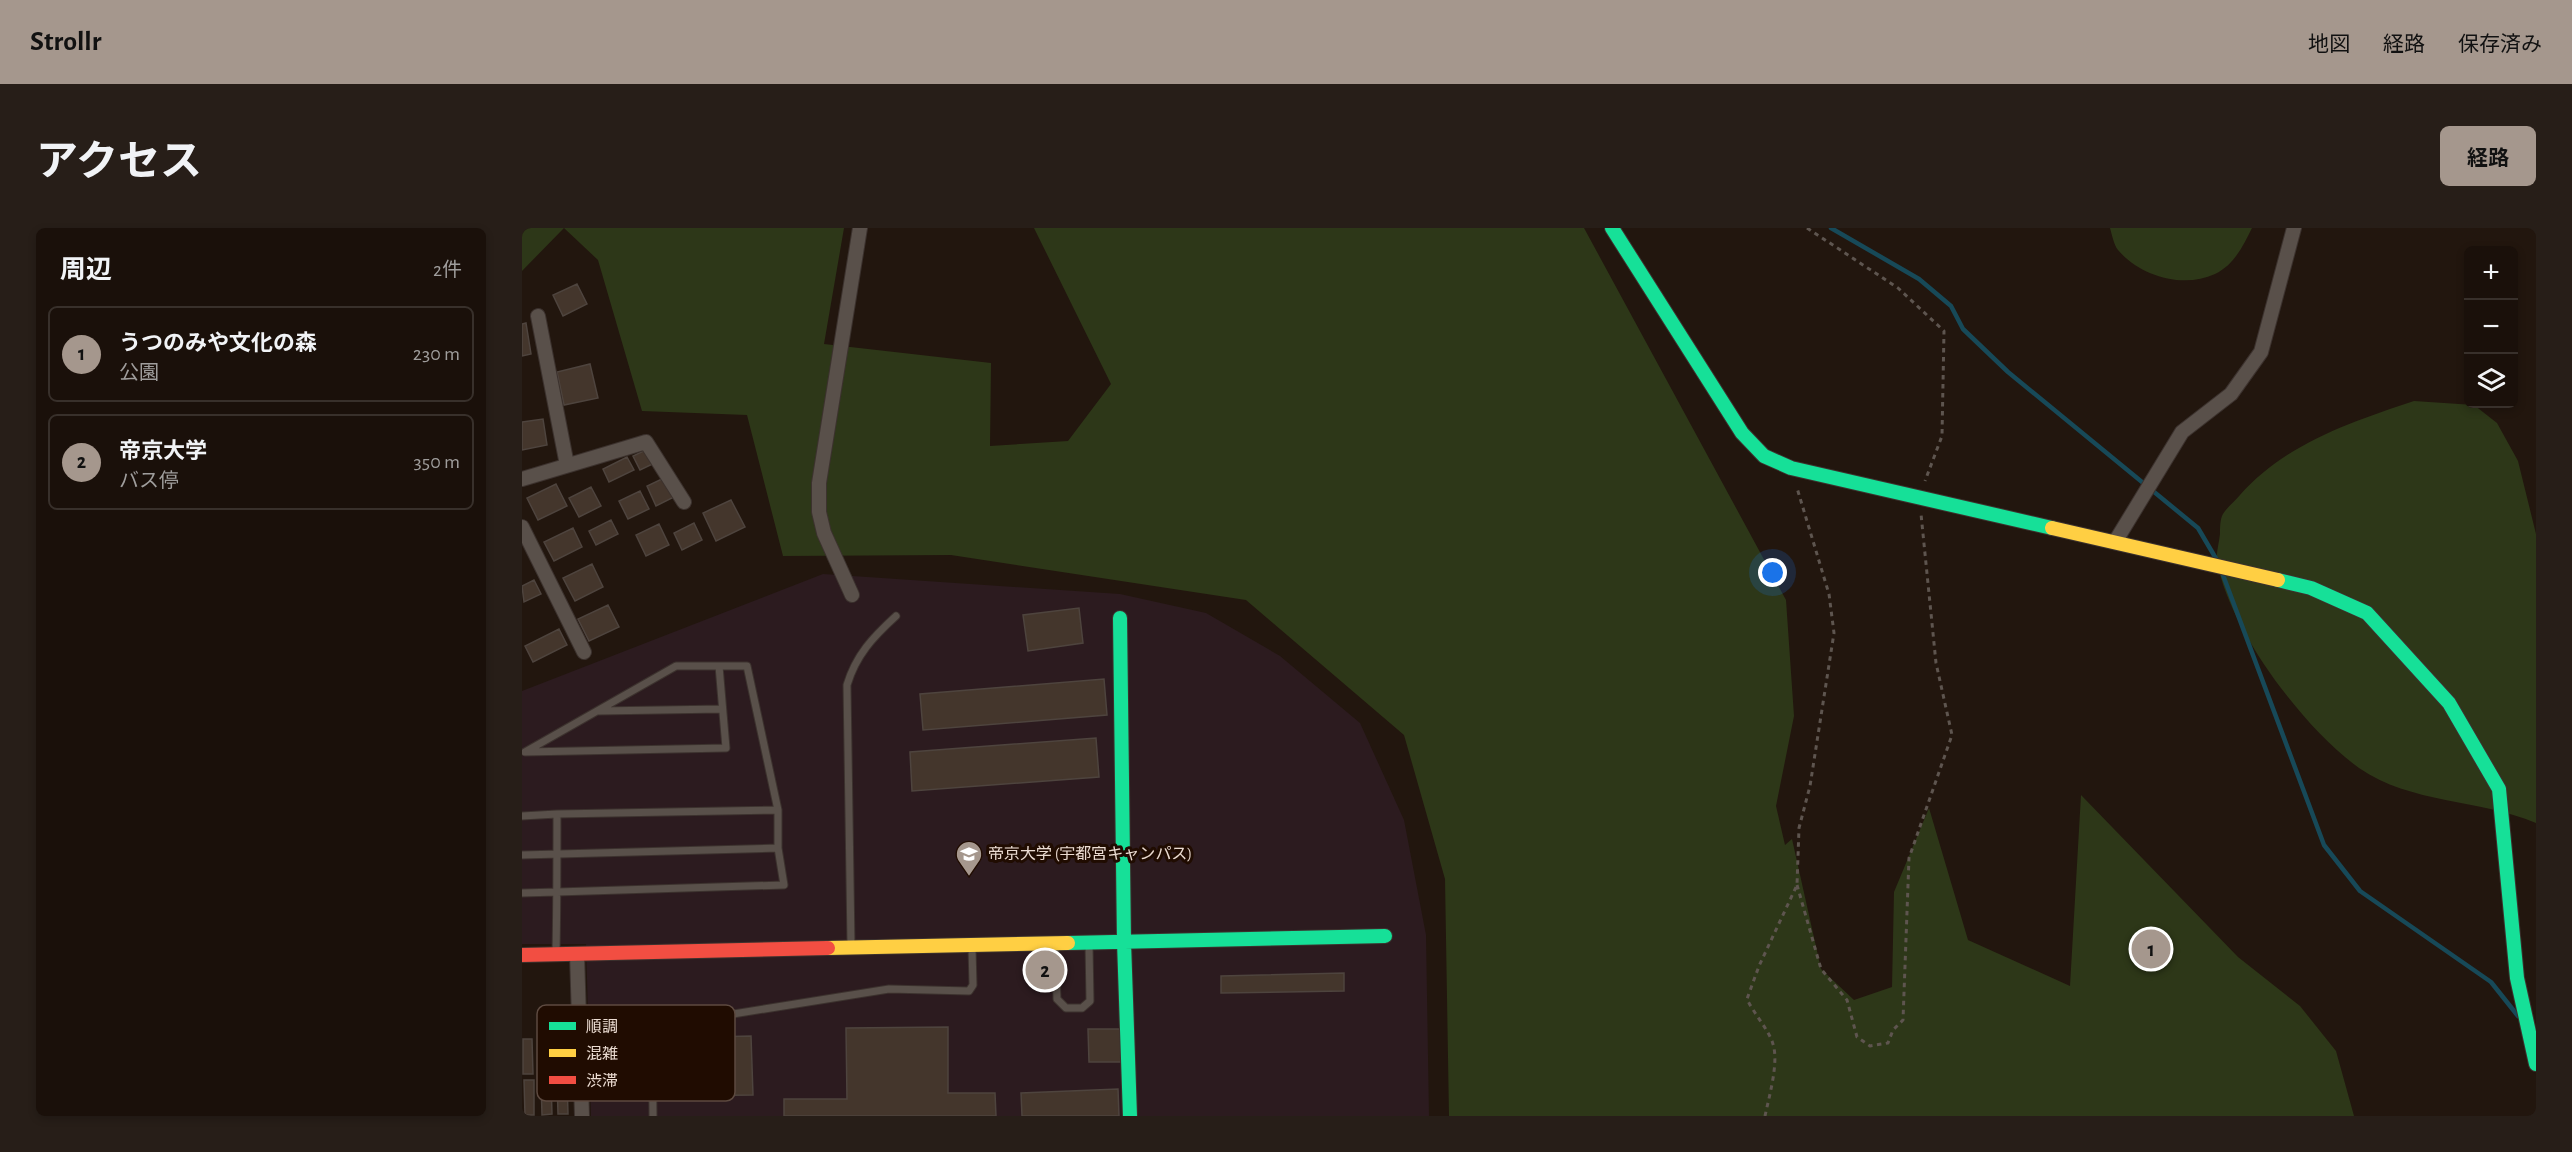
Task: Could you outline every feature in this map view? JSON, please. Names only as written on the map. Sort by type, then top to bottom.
[{"type":"street","points":[[852,596],[824,533],[819,503],[819,483],[860,228]]},
{"type":"street","points":[[1612,228],[1742,433],[1764,456],[1791,468],[2311,588],[2367,613],[2449,703],[2499,789],[2517,978],[2536,1064]]},
{"type":"street","points":[[2115,542],[2182,432],[2231,394],[2261,352],[2294,228]]},
{"type":"street","points":[[538,316],[567,465]]},
{"type":"street","points":[[522,479],[646,442],[684,502]]},
{"type":"street","points":[[522,527],[584,652]]},
{"type":"street","points":[[1120,618],[1124,942],[1130,1116]]},
{"type":"street","points":[[522,955],[1385,936]]},
{"type":"street","points":[[577,954],[579,1005]]},
{"type":"street","points":[[582,1101],[582,1116]]},
{"type":"lane","points":[[851,948],[847,685],[853,665],[871,639],[896,616]]},
{"type":"lane","points":[[522,893],[784,885],[778,848],[778,810],[747,666],[719,666],[676,666],[525,752],[726,748],[719,666]]},
{"type":"lane","points":[[596,711],[722,709]]},
{"type":"lane","points":[[522,816],[778,810]]},
{"type":"lane","points":[[556,954],[557,814]]},
{"type":"lane","points":[[522,855],[778,848]]},
{"type":"lane","points":[[1055,943],[1059,1002],[1066,1008],[1082,1008],[1090,1001],[1089,943]]},
{"type":"lane","points":[[735,1014],[889,989],[969,991],[973,986],[972,945]]},
{"type":"lane","points":[[653,1101],[653,1116]]},
{"type":"path","points":[[1791,468],[1829,594],[1834,633],[1810,786],[1800,828],[1797,885],[1821,969],[1847,1000],[1857,1037],[1870,1047],[1888,1043],[1893,1030],[1903,1020],[1909,858],[1952,735],[1936,663],[1919,497],[1942,436],[1944,331],[1898,288],[1807,228]]},
{"type":"path","points":[[1765,1116],[1775,1057],[1773,1043],[1747,999],[1759,966],[1797,885]]},
{"type":"shaded area","name":"帝京大学 (宇都宮キャンパス)","points":[[823,574],[1120,594],[1206,613],[1280,656],[1360,723],[1404,820],[1426,935],[1429,1116],[591,1116],[591,1101],[735,1101],[735,1005],[588,1005],[586,944],[522,944],[522,691]]},
{"type":"green space","points":[[522,228],[564,228],[522,271]]},
{"type":"green space","points":[[564,228],[844,228],[824,344],[991,363],[990,446],[1068,441],[1111,384],[1034,228],[1584,228],[1786,600],[1794,716],[1776,806],[1785,845],[1792,839],[1821,969],[1854,1000],[1892,987],[1894,892],[1929,808],[1968,940],[2070,986],[2081,795],[2238,957],[2300,1006],[2336,1051],[2354,1116],[1449,1116],[1445,879],[1404,735],[1246,600],[951,555],[783,556],[747,415],[642,411],[598,260]]},
{"type":"green space","points":[[2110,228],[2252,228],[2228,266],[2203,278],[2176,280],[2150,273],[2127,259],[2114,243]]},
{"type":"green space","points":[[2414,401],[2464,404],[2464,408],[2478,408],[2497,423],[2518,461],[2536,534],[2536,823],[2492,809],[2423,795],[2379,780],[2359,768],[2315,728],[2272,675],[2252,646],[2224,588],[2217,561],[2223,513],[2258,477],[2298,448],[2367,417]]},
{"type":"building","points":[[577,284],[587,304],[563,316],[553,295]]},
{"type":"building","points":[[526,323],[531,354],[522,356],[522,324]]},
{"type":"building","points":[[590,364],[598,398],[564,405],[557,372]]},
{"type":"building","points":[[543,419],[547,445],[522,450],[522,422]]},
{"type":"building","points":[[652,447],[659,461],[640,470],[633,456]]},
{"type":"building","points":[[627,457],[634,470],[609,482],[603,469]]},
{"type":"building","points":[[664,478],[674,497],[656,506],[647,486]]},
{"type":"building","points":[[556,484],[567,506],[538,520],[527,498]]},
{"type":"building","points":[[591,487],[601,506],[579,517],[569,498]]},
{"type":"building","points":[[640,491],[649,509],[628,519],[619,501]]},
{"type":"building","points":[[731,500],[745,527],[716,541],[703,513]]},
{"type":"building","points":[[611,520],[618,534],[596,545],[589,531]]},
{"type":"building","points":[[694,523],[702,540],[682,550],[674,533]]},
{"type":"building","points":[[659,524],[669,545],[646,556],[636,535]]},
{"type":"building","points":[[573,528],[582,547],[554,561],[544,542]]},
{"type":"building","points":[[592,564],[603,587],[575,601],[563,578]]},
{"type":"building","points":[[534,580],[541,594],[524,602],[522,586]]},
{"type":"building","points":[[608,605],[619,627],[589,641],[578,619]]},
{"type":"building","points":[[1079,608],[1083,643],[1028,651],[1023,615]]},
{"type":"building","points":[[559,629],[567,645],[533,662],[525,646]]},
{"type":"building","points":[[1104,679],[1107,715],[923,730],[920,694]]},
{"type":"building","points":[[1096,738],[1099,777],[912,791],[910,752]]},
{"type":"building","points":[[1344,973],[1344,991],[1221,993],[1221,976]]},
{"type":"building","points":[[948,1027],[948,1093],[995,1093],[996,1116],[784,1116],[784,1099],[847,1099],[846,1028]]},
{"type":"building","points":[[1088,1029],[1121,1029],[1121,1062],[1089,1062]]},
{"type":"building","points":[[735,1036],[751,1036],[753,1095],[735,1095]]},
{"type":"building","points":[[523,1039],[532,1039],[533,1074],[523,1074]]},
{"type":"building","points":[[524,1080],[534,1080],[534,1115],[525,1115]]},
{"type":"building","points":[[1118,1089],[1119,1116],[1022,1116],[1021,1093]]},
{"type":"building","points":[[542,1101],[552,1101],[552,1114],[542,1115]]},
{"type":"building","points":[[558,1101],[568,1101],[568,1114],[558,1114]]},
{"type":"waterway","points":[[1831,228],[1919,279],[1951,306],[1963,329],[2008,372],[2198,528],[2218,562]]},
{"type":"waterway","points":[[2223,575],[2324,845],[2360,891],[2491,982],[2518,1016]]},
{"type":"traffic: fast","points":[[1612,228],[1742,433],[1764,456],[1791,468],[2052,528]]},
{"type":"traffic: fast","points":[[2278,580],[2311,588],[2367,613],[2449,703],[2499,789],[2517,978],[2536,1064]]},
{"type":"traffic: fast","points":[[1120,618],[1124,942],[1130,1116]]},
{"type":"traffic: fast","points":[[1068,943],[1385,936]]},
{"type":"traffic: slow","points":[[2052,528],[2278,580]]},
{"type":"traffic: slow","points":[[828,948],[1068,943]]},
{"type":"traffic: jam","points":[[522,955],[828,948]]},
{"type":"place","name":"帝京大学 (宇都宮キャンパス)","points":[[969,877]]},
{"type":"place","name":"うつのみや文化の森","points":[[2151,949]]},
{"type":"place","name":"帝京大学","points":[[1045,970]]}]
